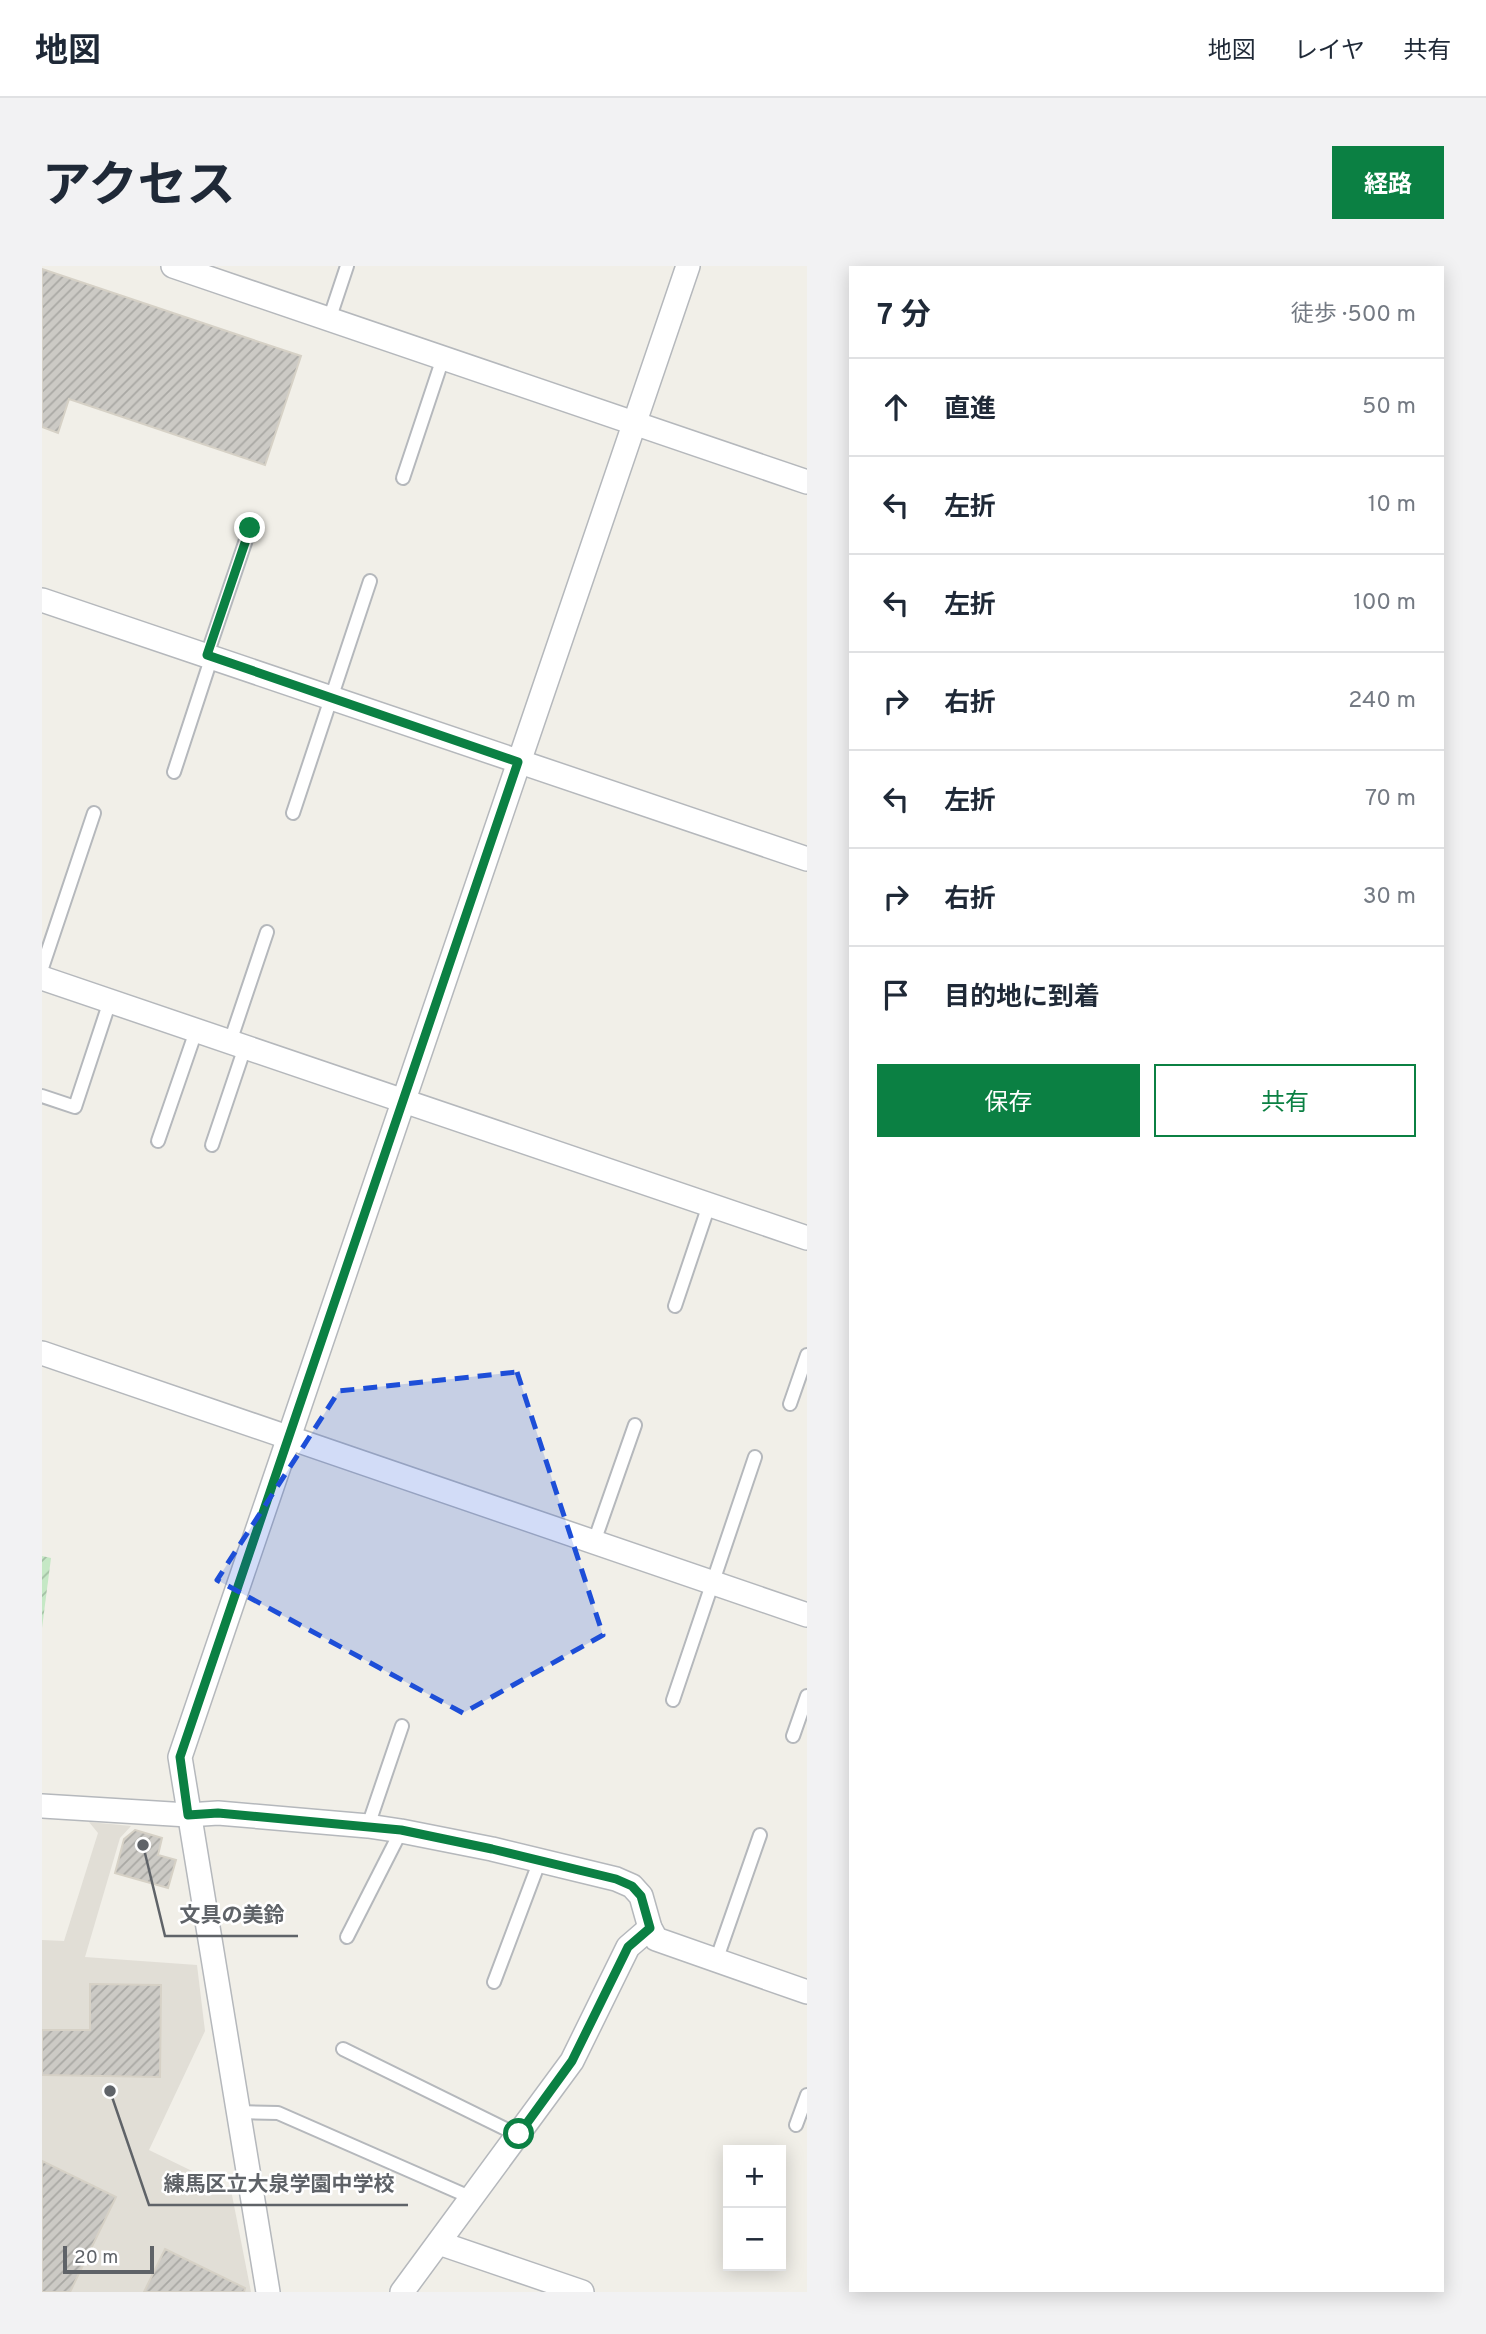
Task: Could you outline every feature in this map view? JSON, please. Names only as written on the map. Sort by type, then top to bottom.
[{"type":"street","points":[[173,266],[807,482]]},
{"type":"street","points":[[268,2292],[180,1757],[688,266]]},
{"type":"street","points":[[42,600],[807,859]]},
{"type":"street","points":[[42,978],[807,1238]]},
{"type":"street","points":[[42,1353],[807,1615]]},
{"type":"street","points":[[42,1806],[188,1815],[218,1813],[368,1826],[401,1830],[541,1860],[616,1879],[632,1886],[641,1896],[656,1939],[807,1992]]},
{"type":"street","points":[[402,2292],[572,2061],[628,1947],[650,1928]]},
{"type":"street","points":[[439,2243],[582,2292]]},
{"type":"lane","points":[[329,320],[347,266]]},
{"type":"lane","points":[[403,478],[443,359]]},
{"type":"lane","points":[[174,772],[250,528]]},
{"type":"lane","points":[[293,813],[370,581]]},
{"type":"lane","points":[[42,968],[94,813]]},
{"type":"lane","points":[[212,1145],[267,932]]},
{"type":"lane","points":[[42,1096],[75,1107],[110,1001]]},
{"type":"lane","points":[[158,1141],[196,1031]]},
{"type":"lane","points":[[675,1306],[709,1205]]},
{"type":"lane","points":[[790,1404],[807,1355]]},
{"type":"lane","points":[[594,1542],[635,1426]]},
{"type":"lane","points":[[673,1700],[755,1457]]},
{"type":"lane","points":[[793,1736],[807,1696]]},
{"type":"lane","points":[[368,1826],[402,1726]]},
{"type":"lane","points":[[347,1937],[401,1830]]},
{"type":"lane","points":[[716,1961],[760,1835]]},
{"type":"lane","points":[[494,1982],[541,1860]]},
{"type":"lane","points":[[343,2049],[519,2134]]},
{"type":"lane","points":[[796,2125],[807,2095]]},
{"type":"lane","points":[[237,2112],[278,2113],[472,2197]]},
{"type":"highlighted area","points":[[517,1372],[603,1635],[463,1713],[217,1580],[339,1391]]},
{"type":"shaded area","points":[[89,1822],[131,1826],[120,1838],[85,1957],[197,1965],[205,2031],[149,2150],[231,2190],[251,2292],[42,2292],[42,1940],[64,1941],[98,1833]]},
{"type":"green space","points":[[42,1556],[51,1558],[42,1628]]},
{"type":"building","points":[[42,269],[301,356],[265,465],[69,399],[58,433],[42,427]]},
{"type":"building","points":[[135,1830],[162,1838],[158,1855],[176,1860],[168,1888],[115,1873],[124,1839]]},
{"type":"building","points":[[90,1984],[161,1985],[160,2077],[42,2075],[42,2030],[90,2030]]},
{"type":"building","points":[[42,2161],[116,2197],[70,2292],[42,2292]]},
{"type":"building","points":[[165,2249],[245,2288],[244,2292],[144,2292]]},
{"type":"place","name":"文具の美鈴","points":[[143,1845]]},
{"type":"place","name":"練馬区立大泉学園中学校","points":[[110,2091]]},
{"type":"route","points":[[250,528],[207,655],[518,762],[180,1757],[188,1815],[218,1813],[401,1830],[541,1860],[616,1879],[632,1886],[641,1896],[650,1928],[628,1947],[572,2061],[519,2134]]}]
